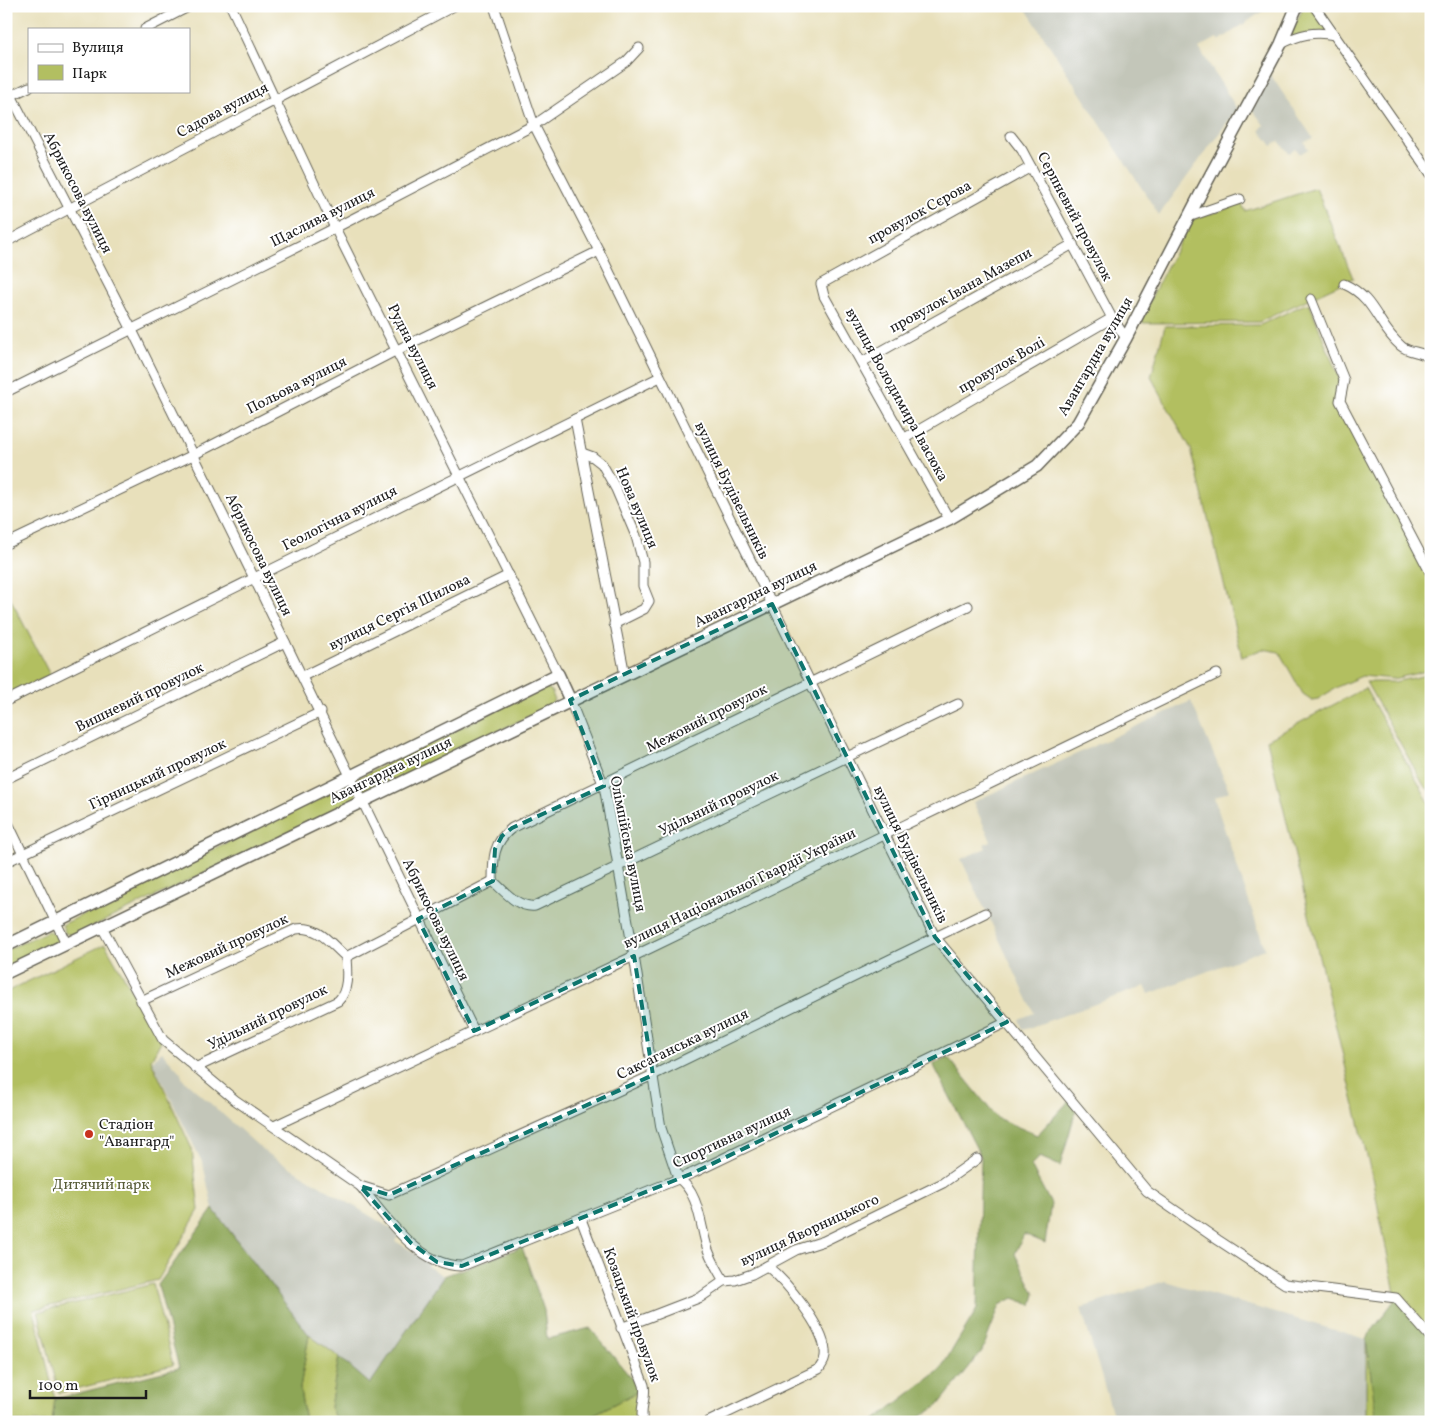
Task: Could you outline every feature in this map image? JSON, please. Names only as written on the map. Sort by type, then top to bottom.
[{"type":"street","points":[[147,28],[190,6]]},
{"type":"street","name":"Рудна вулиця","points":[[231,6],[335,228],[460,475],[570,700]]},
{"type":"street","name":"Садова вулиця","points":[[6,242],[69,210],[273,99],[454,6]]},
{"type":"street","name":"вулиця Будівельників","points":[[494,6],[534,125],[599,251],[935,937],[1147,1191],[1285,1284],[1396,1298],[1431,1338]]},
{"type":"street","name":"Авангардна вулиця","points":[[6,973],[949,519],[1037,466],[1078,423],[1126,338],[1188,217],[1281,44],[1297,6]]},
{"type":"street","points":[[1314,6],[1431,174]]},
{"type":"street","points":[[1281,44],[1309,32],[1335,35]]},
{"type":"street","name":"Щаслива вулиця","points":[[6,392],[335,228],[534,125],[626,62],[639,48]]},
{"type":"street","points":[[9,97],[28,88]]},
{"type":"street","name":"Абрикосова вулиця","points":[[9,97],[132,330],[321,712],[418,919],[474,1031]]},
{"type":"street","name":"Серпневий провулок","points":[[1011,136],[1031,167],[1112,318],[1126,338]]},
{"type":"street","name":"провулок Сєрова","points":[[821,284],[1031,167]]},
{"type":"street","points":[[1188,217],[1240,199]]},
{"type":"street","name":"провулок Івана Мазепи","points":[[862,362],[1073,244]]},
{"type":"street","name":"Польова вулиця","points":[[6,544],[193,455],[397,350],[599,251]]},
{"type":"street","name":"вулиця Володимира Івасюка","points":[[821,284],[824,296],[949,519]]},
{"type":"street","points":[[1344,284],[1354,288],[1367,300],[1384,327],[1401,346],[1409,352],[1423,353],[1431,360]]},
{"type":"street","points":[[1311,299],[1344,380],[1340,401],[1431,574]]},
{"type":"street","name":"провулок Волі","points":[[905,438],[1112,318]]},
{"type":"street","name":"Геологічна вулиця","points":[[6,701],[660,377]]},
{"type":"street","points":[[575,420],[625,674]]},
{"type":"street","name":"Нова вулиця","points":[[582,453],[596,459],[606,470],[636,536],[643,562],[643,586],[649,601],[644,609],[614,624]]},
{"type":"street","name":"вулиця Сергія Шилова","points":[[303,676],[509,575]]},
{"type":"street","name":"Межовий провулок","points":[[493,881],[495,849],[502,836],[512,828],[604,786],[810,682],[968,606]]},
{"type":"street","name":"Вишневий провулок","points":[[6,779],[285,642]]},
{"type":"street","name":"Авангардна вулиця","points":[[6,946],[558,674]]},
{"type":"street","name":"вулиця Національної Гвардії України","points":[[274,1126],[634,956],[1217,674]]},
{"type":"street","name":"Олімпійська вулиця","points":[[570,700],[604,786],[634,956],[661,1128],[678,1178],[684,1182],[694,1200],[708,1250],[717,1272],[724,1281]]},
{"type":"street","name":"Удільний провулок","points":[[493,881],[519,903],[535,906],[619,868],[958,704]]},
{"type":"street","name":"Гірницький провулок","points":[[6,862],[321,712]]},
{"type":"street","points":[[6,819],[66,944]]},
{"type":"street","points":[[346,957],[493,881]]},
{"type":"street","name":"Саксаганська вулиця","points":[[360,1186],[389,1195],[653,1075],[985,914]]},
{"type":"street","points":[[102,927],[163,1040],[235,1100],[360,1186]]},
{"type":"street","name":"Межовий провулок","points":[[141,1001],[296,929],[307,927],[317,931],[346,957]]},
{"type":"street","name":"Удільний провулок","points":[[196,1068],[338,1001],[342,997],[345,988],[346,957]]},
{"type":"street","name":"Спортивна вулиця","points":[[360,1186],[410,1243],[437,1262],[450,1266],[462,1266],[678,1178],[1007,1022]]},
{"type":"street","name":"вулиця Яворницького","points":[[621,1328],[701,1297],[724,1281],[735,1280],[767,1266],[796,1250],[824,1241],[943,1183],[977,1159]]},
{"type":"street","name":"Козацький провулок","points":[[581,1218],[645,1390],[640,1410],[643,1422]]},
{"type":"street","points":[[708,1422],[819,1369],[825,1361],[825,1350],[821,1336],[781,1277],[767,1266]]},
{"type":"highlighted area","points":[[772,604],[935,937],[1007,1022],[693,1173],[462,1266],[437,1262],[411,1243],[360,1186],[389,1195],[653,1075],[634,956],[474,1031],[418,919],[493,881],[495,849],[502,836],[512,828],[604,786],[570,700]]},
{"type":"shaded area","points":[[1024,6],[1270,6],[1219,41],[1217,38],[1199,48],[1237,109],[1159,215]]},
{"type":"shaded area","points":[[1270,74],[1313,138],[1304,142],[1308,149],[1300,154],[1296,149],[1289,153],[1279,141],[1272,146],[1260,130],[1264,125],[1251,108]]},
{"type":"shaded area","points":[[1191,701],[1229,791],[1214,798],[1265,949],[1149,994],[1145,986],[1023,1030],[1019,1019],[1034,1013],[961,859],[986,848],[984,844],[991,841],[973,802]]},
{"type":"shaded area","points":[[162,1052],[180,1072],[183,1079],[265,1152],[400,1234],[395,1241],[430,1261],[427,1266],[444,1276],[370,1384],[309,1335],[213,1209],[203,1164],[152,1061]]},
{"type":"shaded area","points":[[1165,1281],[1366,1339],[1366,1422],[1115,1422],[1081,1308]]},
{"type":"green space","points":[[1304,6],[1310,6],[1330,31],[1289,37]]},
{"type":"green space","points":[[1316,188],[1353,278],[1259,322],[1143,323],[1139,321],[1191,220],[1242,204],[1245,211]]},
{"type":"green space","points":[[1305,304],[1310,305],[1341,383],[1336,394],[1337,399],[1431,578],[1431,670],[1393,679],[1362,676],[1339,686],[1318,699],[1312,700],[1303,694],[1279,652],[1263,649],[1242,657],[1191,449],[1151,377],[1165,326],[1260,325]]},
{"type":"green space","points":[[6,590],[50,675],[12,694],[6,684]]},
{"type":"green space","points":[[1431,674],[1431,700],[1427,702],[1431,712],[1431,791],[1424,786],[1366,682],[1394,682]]},
{"type":"green space","points":[[543,687],[551,690],[554,698],[552,705],[366,795],[357,782],[358,778]]},
{"type":"green space","points":[[1365,688],[1431,806],[1431,1338],[1396,1298],[1372,1177],[1267,740]]},
{"type":"green space","points":[[345,783],[349,783],[357,796],[355,800],[73,936],[65,933],[62,925]]},
{"type":"green space","points":[[48,931],[56,934],[57,942],[6,969],[6,950]]},
{"type":"green space","name":"Дитячий парк","points":[[105,944],[161,1041],[151,1060],[192,1149],[199,1210],[158,1280],[34,1310],[55,1399],[52,1422],[6,1422],[6,992]]},
{"type":"green space","points":[[948,1057],[997,1118],[1037,1135],[1069,1101],[1076,1110],[1060,1166],[1040,1157],[1031,1166],[1051,1204],[1045,1243],[1024,1234],[1015,1254],[1035,1294],[1032,1305],[1013,1298],[1000,1305],[982,1351],[938,1406],[912,1422],[872,1422],[940,1370],[977,1309],[981,1157],[933,1064]]},
{"type":"green space","points":[[213,1209],[309,1335],[300,1388],[305,1422],[52,1422],[55,1399],[179,1368],[158,1285]]},
{"type":"green space","points":[[522,1247],[544,1310],[547,1339],[590,1328],[641,1390],[579,1422],[337,1422],[330,1407],[339,1357],[370,1384],[444,1276]]},
{"type":"green space","points":[[153,1284],[173,1365],[59,1393],[38,1312]]},
{"type":"green space","points":[[1396,1298],[1431,1338],[1431,1422],[1377,1422],[1366,1339]]},
{"type":"green space","points":[[309,1335],[339,1357],[330,1407],[337,1422],[305,1422],[300,1388]]},
{"type":"green space","points":[[1366,1339],[1377,1422],[1366,1422]]},
{"type":"green space","points":[[641,1390],[641,1422],[579,1422]]},
{"type":"place","name":"Стадіон \"Авангард\"","points":[[89,1134]]}]
